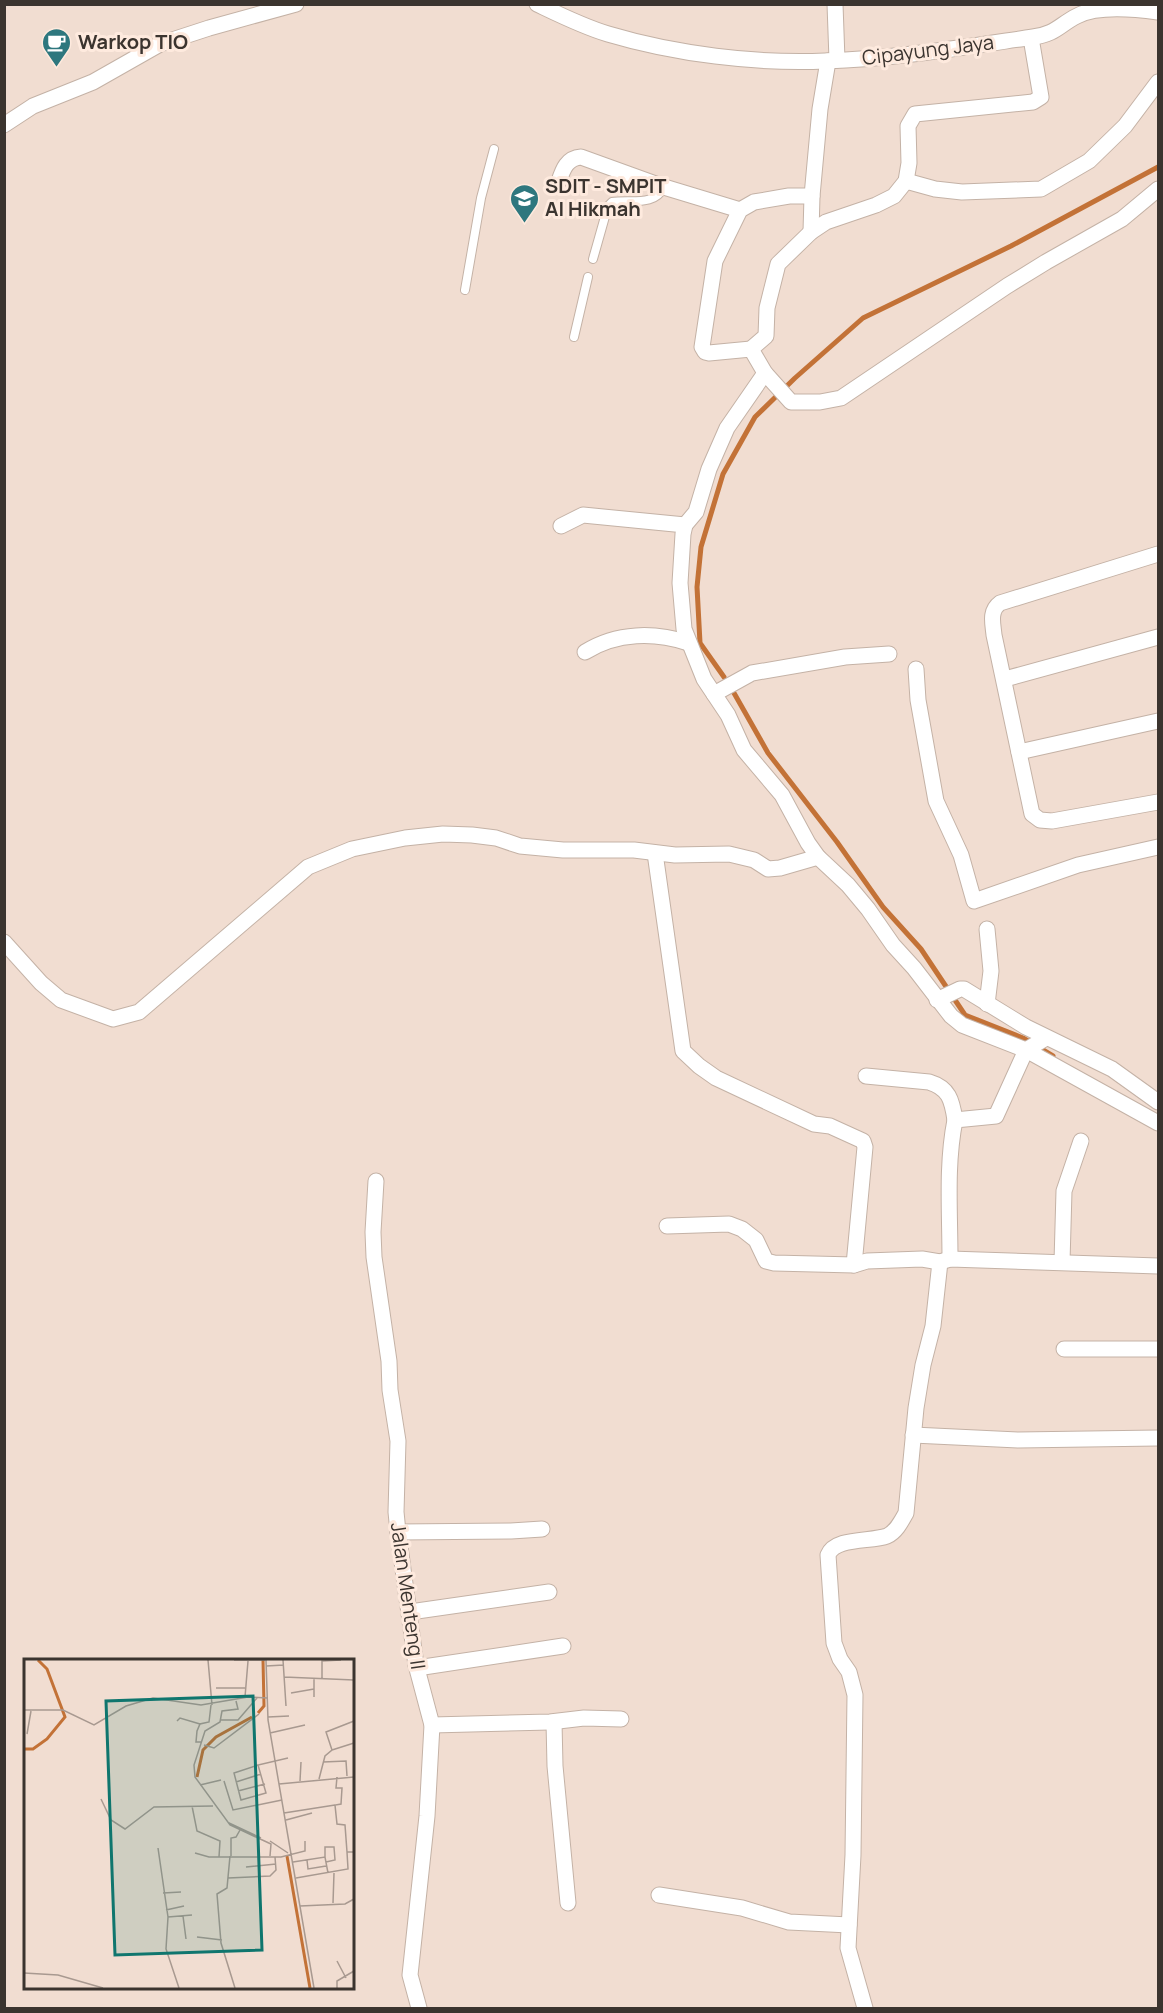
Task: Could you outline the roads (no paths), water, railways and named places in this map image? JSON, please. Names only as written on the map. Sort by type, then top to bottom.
[{"type":"street","points":[[4,125],[33,106],[93,82],[160,44],[296,4]]},
{"type":"street","name":"Cipayung Jaya","points":[[537,4],[607,34],[661,47],[750,60],[832,61],[886,56],[1048,35],[1079,15],[1099,8],[1130,8],[1158,12]]},
{"type":"street","points":[[811,232],[820,109],[832,61],[835,4]]},
{"type":"street","points":[[812,195],[754,202],[740,210],[715,261],[702,347],[705,352],[751,349],[766,336],[767,308],[778,264],[811,232],[826,222],[894,196],[906,181],[909,163],[908,126],[915,114],[1033,102],[1041,97],[1031,38]]},
{"type":"street","points":[[906,181],[935,189],[962,192],[1041,189],[1089,161],[1125,126],[1158,82]]},
{"type":"street","points":[[559,181],[570,160],[581,157],[664,187],[740,210]]},
{"type":"street","points":[[751,349],[769,377],[791,402],[820,402],[841,398],[1046,261],[1122,219],[1158,189]]},
{"type":"street","points":[[769,377],[728,428],[709,470],[696,512],[685,525],[683,534],[680,583],[682,620],[688,643],[704,679],[728,715],[744,750],[782,795],[808,843],[848,885],[893,945],[914,968],[946,996],[951,1016],[962,1025],[1112,1069],[1158,1101]]},
{"type":"street","points":[[561,526],[583,515],[612,516],[685,525]]},
{"type":"street","points":[[1158,554],[1000,603],[992,614],[994,636],[1032,814],[1040,820],[1052,821],[1158,802]]},
{"type":"street","points":[[585,652],[594,646],[628,636],[670,637],[688,643]]},
{"type":"street","points":[[1005,679],[1158,637]]},
{"type":"street","points":[[714,694],[752,673],[845,657],[889,654]]},
{"type":"street","points":[[916,669],[918,700],[936,801],[961,855],[974,901],[1078,865],[1158,847]]},
{"type":"street","points":[[1019,752],[1158,722]]},
{"type":"street","points":[[4,942],[41,983],[61,1000],[113,1019],[139,1012],[308,867],[352,849],[405,838],[443,834],[496,838],[520,846],[563,850],[634,850],[655,854],[699,856],[729,854],[754,860],[768,869],[780,868],[818,856]]},
{"type":"street","points":[[655,854],[682,1051],[716,1078],[814,1124],[830,1126],[863,1141],[865,1147],[854,1265]]},
{"type":"street","points":[[987,929],[991,971],[987,1004]]},
{"type":"street","points":[[946,996],[964,989],[987,1004],[1036,1045],[1158,1123]]},
{"type":"street","points":[[955,1120],[996,1116],[1036,1045]]},
{"type":"street","points":[[865,2008],[848,1948],[853,1855],[855,1695],[849,1672],[840,1659],[834,1643],[828,1555],[830,1549],[839,1544],[887,1536],[901,1523],[906,1514],[913,1434],[923,1365],[945,1260],[950,1143],[955,1120],[949,1094],[937,1084],[866,1076]]},
{"type":"street","points":[[1062,1262],[1064,1191],[1081,1141]]},
{"type":"street","name":"Jalan Menteng II","points":[[376,1181],[373,1223],[374,1257],[398,1441],[396,1512],[398,1532],[417,1668],[432,1725],[427,1816],[410,1975],[419,2008]]},
{"type":"street","points":[[667,1226],[729,1224],[742,1229],[756,1240],[762,1256],[769,1262],[854,1265],[867,1261],[922,1259],[1158,1266]]},
{"type":"street","points":[[1064,1349],[1158,1349]]},
{"type":"street","points":[[913,1434],[1018,1440],[1158,1438]]},
{"type":"street","points":[[398,1532],[511,1532],[542,1529]]},
{"type":"street","points":[[410,1612],[549,1592]]},
{"type":"street","points":[[417,1668],[563,1646]]},
{"type":"street","points":[[432,1725],[554,1722],[584,1718],[621,1719]]},
{"type":"street","points":[[554,1722],[555,1766],[568,1903]]},
{"type":"street","points":[[658,1895],[742,1908],[780,1920],[849,1925]]},
{"type":"lane","points":[[465,290],[481,198],[494,149]]},
{"type":"lane","points":[[592,259],[608,206],[612,202],[650,201],[657,197],[664,187]]},
{"type":"lane","points":[[574,337],[588,277]]},
{"type":"waterway","points":[[724,677],[700,643],[697,587],[701,547],[723,474],[755,417],[863,318],[1011,246],[1158,167]]},
{"type":"waterway","points":[[734,693],[768,753],[837,842],[883,907],[921,949],[965,1015],[1023,1038],[1053,1056]]},
{"type":"place","name":"Warkop TIO","points":[[57,68]]},
{"type":"place","name":"SDIT - SMPIT Al Hikmah","points":[[524,224]]}]
